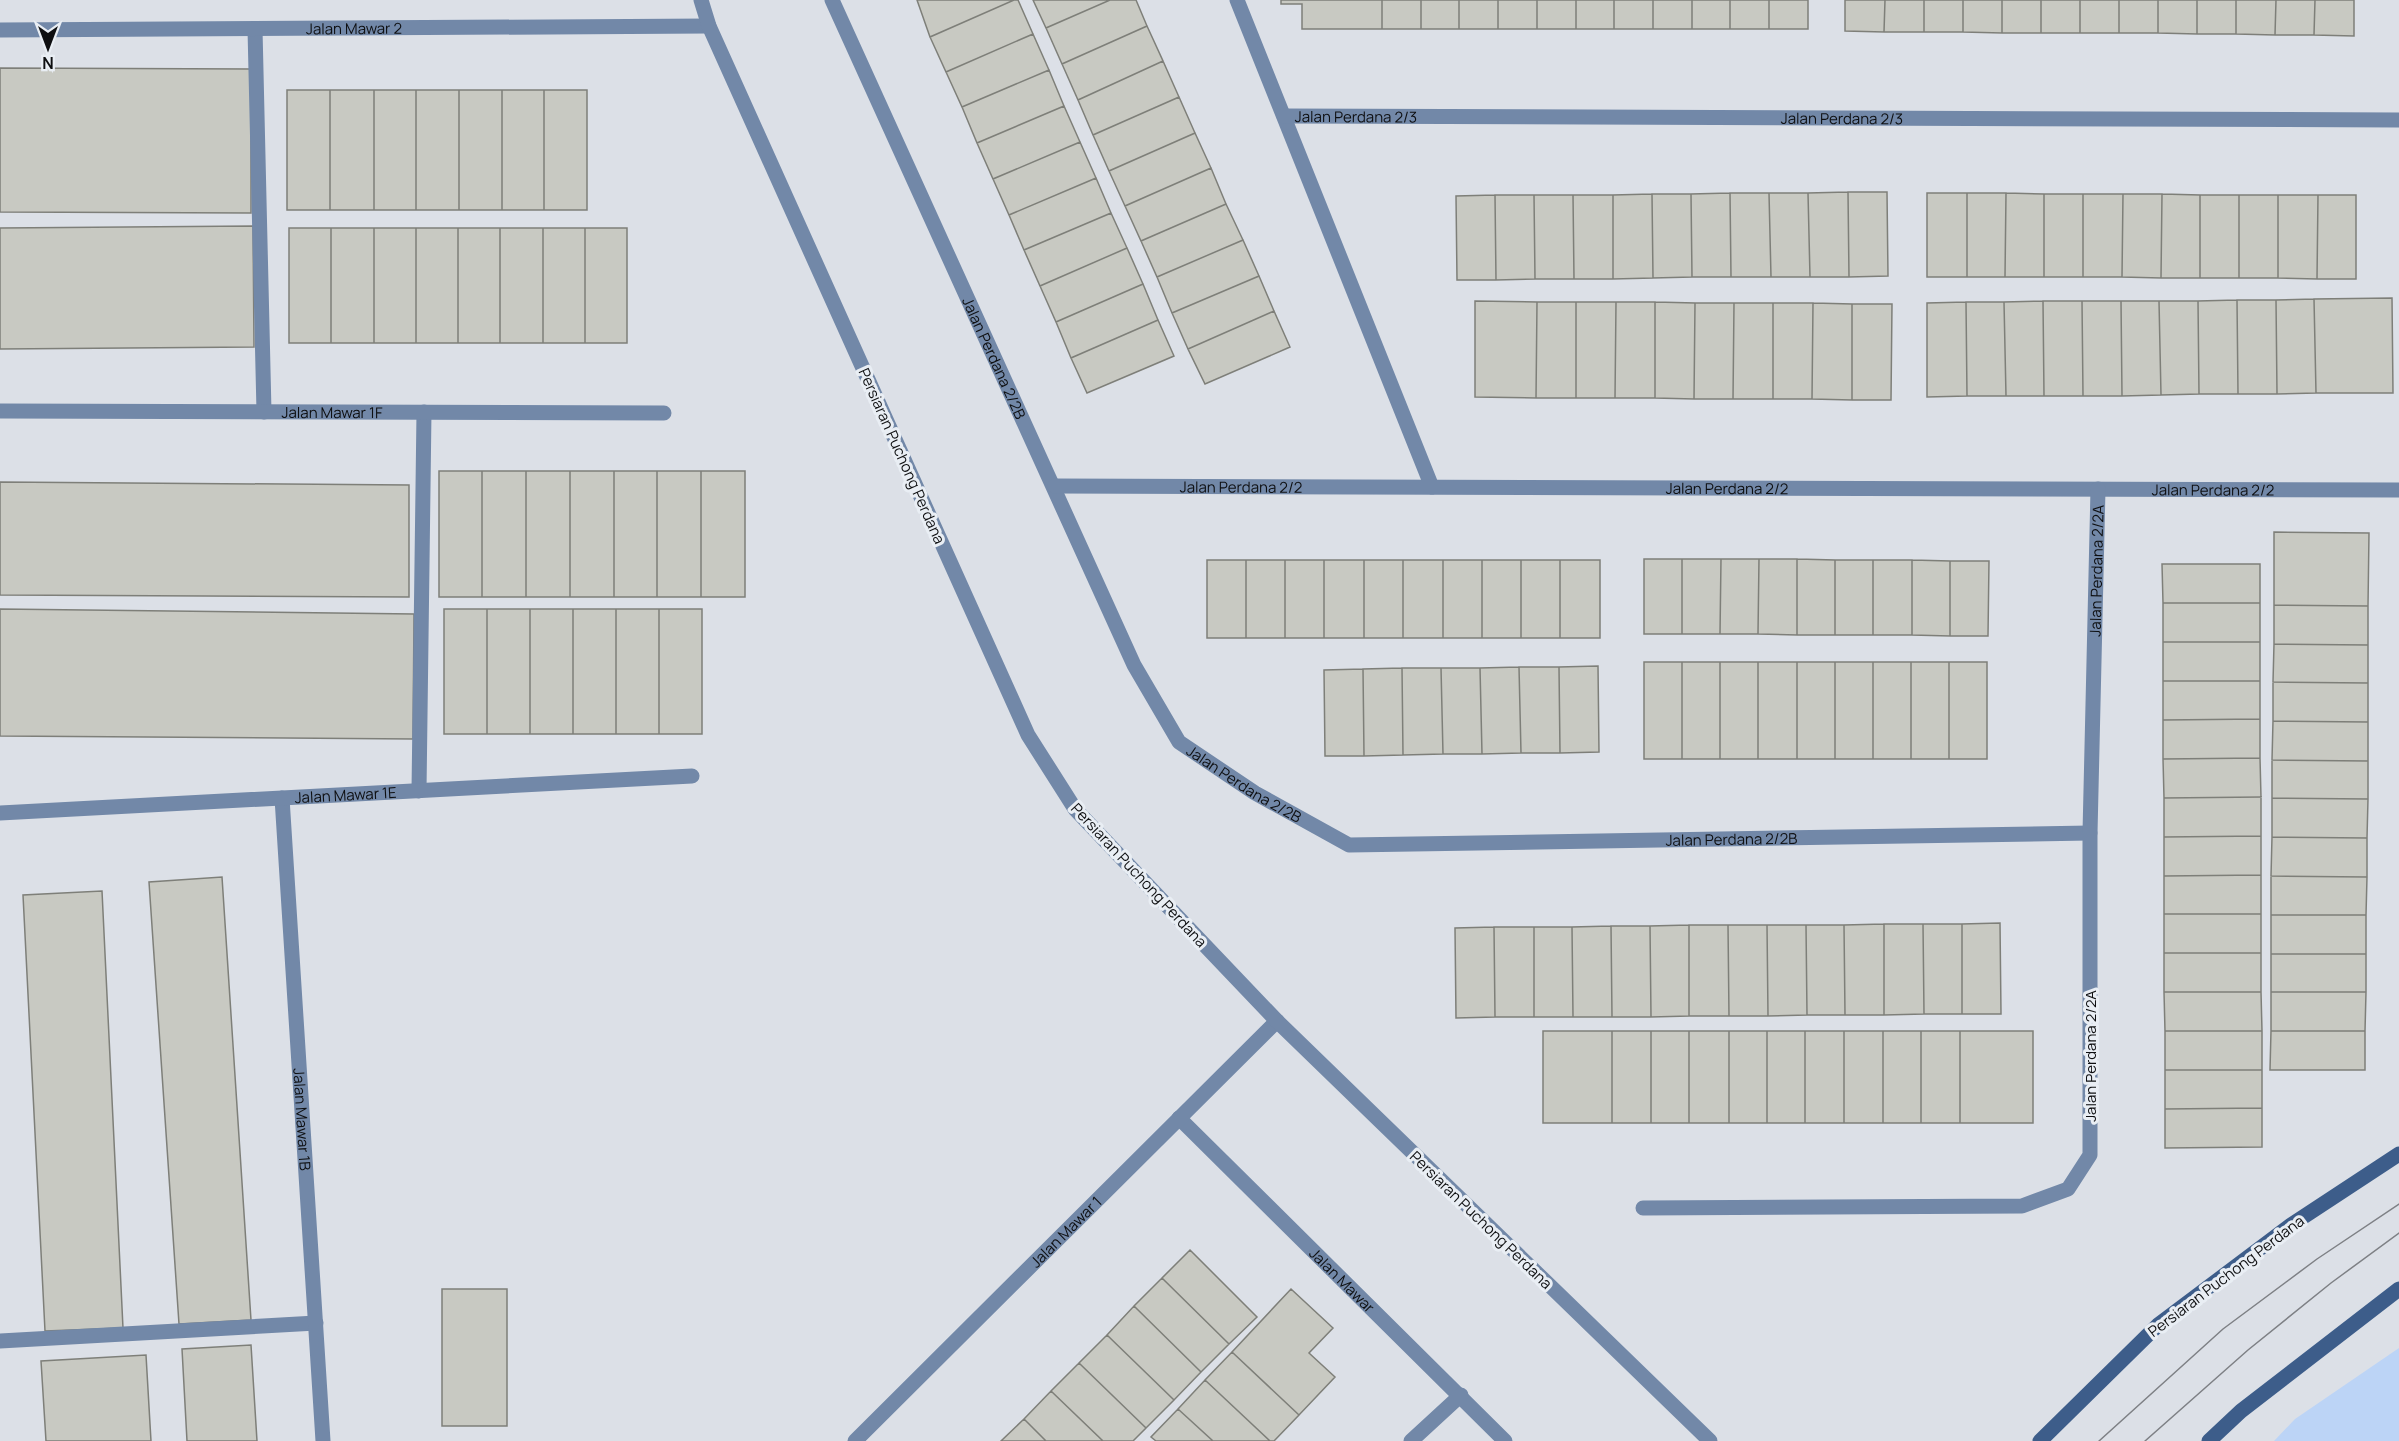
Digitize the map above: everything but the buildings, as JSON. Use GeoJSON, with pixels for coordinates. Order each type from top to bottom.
{"type":"FeatureCollection","features":[{"type":"Feature","properties":{"kind":"main road","name":"Persiaran Puchong Perdana"},"geometry":{"type":"LineString","coordinates":[[2040,1441],[2158,1325],[2291,1225],[2399,1154]]}},
{"type":"Feature","properties":{"kind":"main road"},"geometry":{"type":"LineString","coordinates":[[2209,1441],[2241,1411],[2399,1289]]}},
{"type":"Feature","properties":{"kind":"street","name":"Persiaran Puchong Perdana"},"geometry":{"type":"LineString","coordinates":[[701,0],[709,26],[1028,735],[1074,809],[1277,1021],[1710,1441]]}},
{"type":"Feature","properties":{"kind":"street","name":"Jalan Perdana 2/2B"},"geometry":{"type":"LineString","coordinates":[[832,0],[1055,486],[1134,665],[1179,742],[1256,793],[1349,845],[2090,833]]}},
{"type":"Feature","properties":{"kind":"street"},"geometry":{"type":"LineString","coordinates":[[1237,0],[1432,487]]}},
{"type":"Feature","properties":{"kind":"street","name":"Jalan Mawar 2"},"geometry":{"type":"LineString","coordinates":[[0,30],[709,26]]}},
{"type":"Feature","properties":{"kind":"street"},"geometry":{"type":"LineString","coordinates":[[255,29],[264,412]]}},
{"type":"Feature","properties":{"kind":"street","name":"Jalan Perdana 2/3"},"geometry":{"type":"LineString","coordinates":[[1284,116],[2399,120]]}},
{"type":"Feature","properties":{"kind":"street","name":"Jalan Mawar 1F"},"geometry":{"type":"LineString","coordinates":[[0,411],[664,413]]}},
{"type":"Feature","properties":{"kind":"street"},"geometry":{"type":"LineString","coordinates":[[419,791],[424,412]]}},
{"type":"Feature","properties":{"kind":"street","name":"Jalan Perdana 2/2"},"geometry":{"type":"LineString","coordinates":[[1055,486],[2399,490]]}},
{"type":"Feature","properties":{"kind":"street","name":"Jalan Perdana 2/2A"},"geometry":{"type":"LineString","coordinates":[[1643,1208],[2022,1206],[2068,1189],[2090,1155],[2090,833],[2098,489]]}},
{"type":"Feature","properties":{"kind":"street","name":"Jalan Mawar 1E"},"geometry":{"type":"LineString","coordinates":[[0,813],[692,776]]}},
{"type":"Feature","properties":{"kind":"street","name":"Jalan Mawar 1B"},"geometry":{"type":"LineString","coordinates":[[282,798],[323,1441]]}},
{"type":"Feature","properties":{"kind":"street","name":"Jalan Mawar 1"},"geometry":{"type":"LineString","coordinates":[[855,1441],[1277,1021]]}},
{"type":"Feature","properties":{"kind":"street","name":"Jalan Mawar"},"geometry":{"type":"LineString","coordinates":[[1179,1118],[1505,1441]]}},
{"type":"Feature","properties":{"kind":"street"},"geometry":{"type":"LineString","coordinates":[[0,1341],[316,1323]]}},
{"type":"Feature","properties":{"kind":"street"},"geometry":{"type":"LineString","coordinates":[[1411,1441],[1461,1395]]}},
{"type":"Feature","properties":{"kind":"shaded area"},"geometry":{"type":"Polygon","coordinates":[[[2399,1348],[2399,1441],[2274,1441],[2295,1419],[2399,1348]]]}},
{"type":"Feature","properties":{"kind":"tram line"},"geometry":{"type":"LineString","coordinates":[[2099,1441],[2223,1329],[2317,1259],[2399,1204]]}},
{"type":"Feature","properties":{"kind":"tram line"},"geometry":{"type":"LineString","coordinates":[[2145,1441],[2248,1350],[2331,1283],[2399,1233]]}}]}
